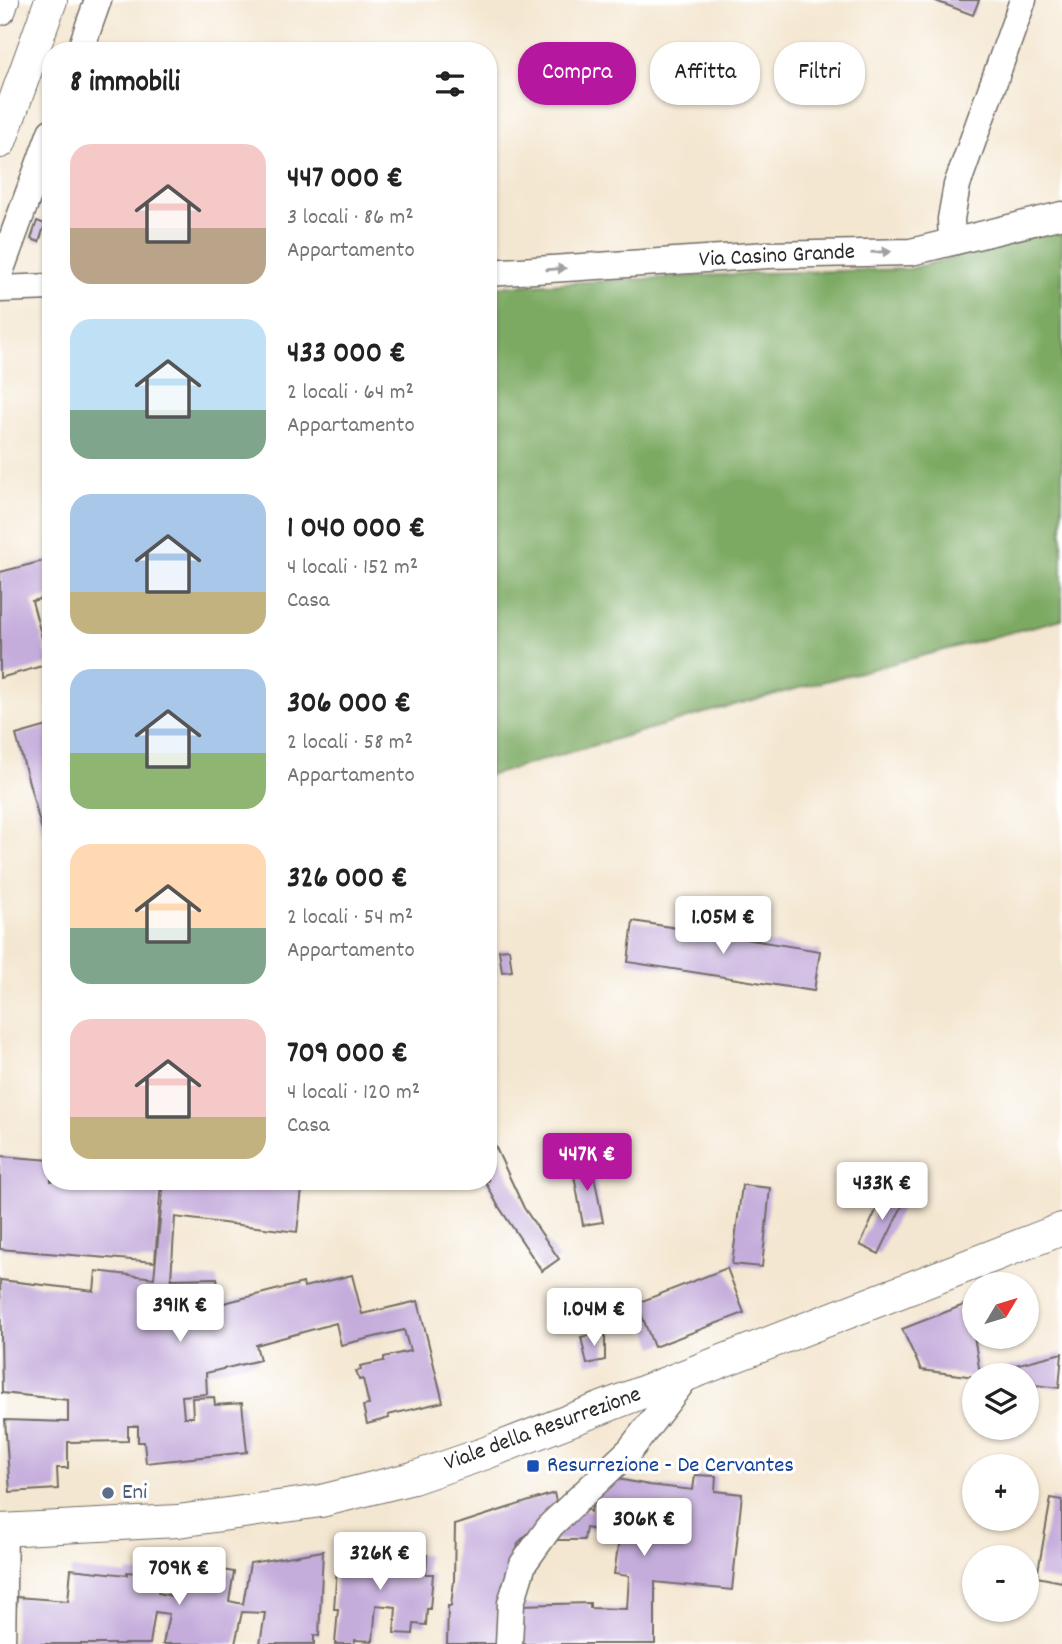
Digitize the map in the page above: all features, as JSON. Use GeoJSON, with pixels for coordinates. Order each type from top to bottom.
{"type":"FeatureCollection","features":[{"type":"Feature","properties":{"kind":"street"},"geometry":{"type":"LineString","coordinates":[[0,9],[3,0]]}},
{"type":"Feature","properties":{"kind":"street"},"geometry":{"type":"LineString","coordinates":[[0,142],[51,0]]}},
{"type":"Feature","properties":{"kind":"street"},"geometry":{"type":"LineString","coordinates":[[83,42],[98,0]]}},
{"type":"Feature","properties":{"kind":"street"},"geometry":{"type":"LineString","coordinates":[[952,242],[951,219],[957,185],[1023,0]]}},
{"type":"Feature","properties":{"kind":"street"},"geometry":{"type":"LineString","coordinates":[[0,272],[42,157]]}},
{"type":"Feature","properties":{"kind":"street","name":"Via Casino Grande"},"geometry":{"type":"LineString","coordinates":[[497,272],[768,256],[911,251],[1062,215]]}},
{"type":"Feature","properties":{"kind":"street"},"geometry":{"type":"LineString","coordinates":[[0,289],[42,288]]}},
{"type":"Feature","properties":{"kind":"street","name":"Viale della Resurrezione"},"geometry":{"type":"LineString","coordinates":[[2,1530],[178,1521],[321,1501],[413,1478],[687,1376],[1062,1229]]}},
{"type":"Feature","properties":{"kind":"street"},"geometry":{"type":"LineString","coordinates":[[509,1644],[511,1604],[523,1564],[551,1525],[629,1450],[687,1376]]}},
{"type":"Feature","properties":{"kind":"street"},"geometry":{"type":"LineString","coordinates":[[2,1530],[2,1644]]}},
{"type":"Feature","properties":{"kind":"green space"},"geometry":{"type":"Polygon","coordinates":[[[1062,229],[1062,619],[708,712],[497,773],[497,287],[760,273],[910,269],[1062,229]]]}},
{"type":"Feature","properties":{"kind":"building"},"geometry":{"type":"Polygon","coordinates":[[[933,0],[979,0],[973,15],[933,0]]]}},
{"type":"Feature","properties":{"kind":"building"},"geometry":{"type":"Polygon","coordinates":[[[37,221],[42,223],[39,242],[31,239],[37,221]]]}},
{"type":"Feature","properties":{"kind":"building"},"geometry":{"type":"Polygon","coordinates":[[[42,561],[42,598],[32,601],[42,638],[42,666],[0,678],[0,572],[42,561]]]}},
{"type":"Feature","properties":{"kind":"building"},"geometry":{"type":"Polygon","coordinates":[[[42,728],[42,830],[16,735],[42,728]]]}},
{"type":"Feature","properties":{"kind":"building"},"geometry":{"type":"Polygon","coordinates":[[[633,921],[820,951],[814,991],[628,962],[633,921]]]}},
{"type":"Feature","properties":{"kind":"building"},"geometry":{"type":"Polygon","coordinates":[[[509,949],[512,971],[502,972],[499,950],[509,949]]]}},
{"type":"Feature","properties":{"kind":"building"},"geometry":{"type":"Polygon","coordinates":[[[497,1150],[524,1208],[559,1259],[542,1271],[490,1190],[497,1190],[497,1150]]]}},
{"type":"Feature","properties":{"kind":"building"},"geometry":{"type":"Polygon","coordinates":[[[0,1156],[42,1159],[42,1190],[160,1190],[155,1262],[0,1249],[0,1156]]]}},
{"type":"Feature","properties":{"kind":"building"},"geometry":{"type":"Polygon","coordinates":[[[591,1160],[603,1222],[583,1225],[572,1164],[591,1160]]]}},
{"type":"Feature","properties":{"kind":"building"},"geometry":{"type":"Polygon","coordinates":[[[742,1185],[770,1188],[762,1267],[732,1264],[742,1185]]]}},
{"type":"Feature","properties":{"kind":"building"},"geometry":{"type":"Polygon","coordinates":[[[163,1190],[302,1190],[297,1232],[175,1217],[171,1279],[217,1278],[220,1304],[303,1283],[304,1287],[352,1275],[362,1314],[418,1301],[443,1402],[388,1415],[389,1418],[367,1424],[363,1406],[369,1405],[363,1379],[359,1380],[356,1371],[361,1370],[360,1366],[384,1361],[384,1357],[410,1351],[404,1330],[341,1345],[336,1323],[256,1345],[260,1360],[206,1373],[207,1394],[182,1396],[184,1417],[193,1417],[192,1398],[214,1397],[215,1405],[242,1403],[247,1452],[146,1463],[144,1442],[138,1442],[138,1426],[128,1426],[128,1441],[68,1442],[68,1468],[57,1468],[58,1489],[10,1492],[5,1420],[68,1422],[68,1400],[2,1393],[0,1280],[94,1291],[96,1271],[154,1278],[163,1190]]]}},
{"type":"Feature","properties":{"kind":"building"},"geometry":{"type":"Polygon","coordinates":[[[885,1191],[905,1200],[879,1254],[860,1245],[885,1191]]]}},
{"type":"Feature","properties":{"kind":"building"},"geometry":{"type":"Polygon","coordinates":[[[727,1268],[744,1313],[654,1347],[637,1303],[727,1268]]]}},
{"type":"Feature","properties":{"kind":"building"},"geometry":{"type":"Polygon","coordinates":[[[962,1306],[962,1349],[976,1349],[978,1363],[962,1363],[962,1375],[921,1370],[902,1329],[962,1306]]]}},
{"type":"Feature","properties":{"kind":"building"},"geometry":{"type":"Polygon","coordinates":[[[605,1332],[605,1360],[587,1364],[581,1337],[605,1332]]]}},
{"type":"Feature","properties":{"kind":"building"},"geometry":{"type":"Polygon","coordinates":[[[1062,1353],[1059,1388],[1039,1386],[1039,1363],[1023,1363],[1062,1353]]]}},
{"type":"Feature","properties":{"kind":"building"},"geometry":{"type":"Polygon","coordinates":[[[695,1475],[716,1476],[715,1491],[742,1494],[732,1590],[655,1582],[655,1644],[520,1644],[520,1605],[590,1603],[590,1608],[627,1609],[629,1576],[614,1574],[619,1540],[605,1532],[586,1528],[584,1540],[552,1540],[581,1504],[590,1512],[607,1477],[693,1490],[695,1475]]]}},
{"type":"Feature","properties":{"kind":"building"},"geometry":{"type":"Polygon","coordinates":[[[554,1493],[557,1506],[518,1543],[504,1644],[447,1644],[448,1606],[451,1606],[454,1580],[455,1525],[554,1493]]]}},
{"type":"Feature","properties":{"kind":"building"},"geometry":{"type":"Polygon","coordinates":[[[1051,1498],[1062,1500],[1062,1582],[1039,1577],[1051,1498]]]}},
{"type":"Feature","properties":{"kind":"building"},"geometry":{"type":"Polygon","coordinates":[[[375,1548],[395,1549],[394,1553],[427,1555],[426,1574],[433,1574],[426,1625],[414,1624],[413,1634],[394,1633],[396,1607],[376,1605],[373,1641],[355,1640],[354,1644],[335,1644],[338,1609],[334,1609],[338,1552],[374,1555],[375,1548]]]}},
{"type":"Feature","properties":{"kind":"building"},"geometry":{"type":"Polygon","coordinates":[[[323,1551],[319,1636],[314,1635],[314,1644],[260,1644],[265,1613],[242,1612],[235,1644],[163,1644],[169,1614],[155,1612],[150,1644],[13,1644],[17,1597],[68,1601],[71,1569],[127,1575],[127,1572],[161,1575],[158,1593],[172,1596],[177,1572],[197,1575],[198,1568],[234,1572],[229,1601],[243,1604],[250,1563],[323,1551]]]}},
{"type":"Feature","properties":{"kind":"place","name":"Resurrezione - De Cervantes"},"geometry":{"type":"Point","coordinates":[533,1466]}},
{"type":"Feature","properties":{"kind":"place","name":"Eni"},"geometry":{"type":"Point","coordinates":[108,1493]}}]}
